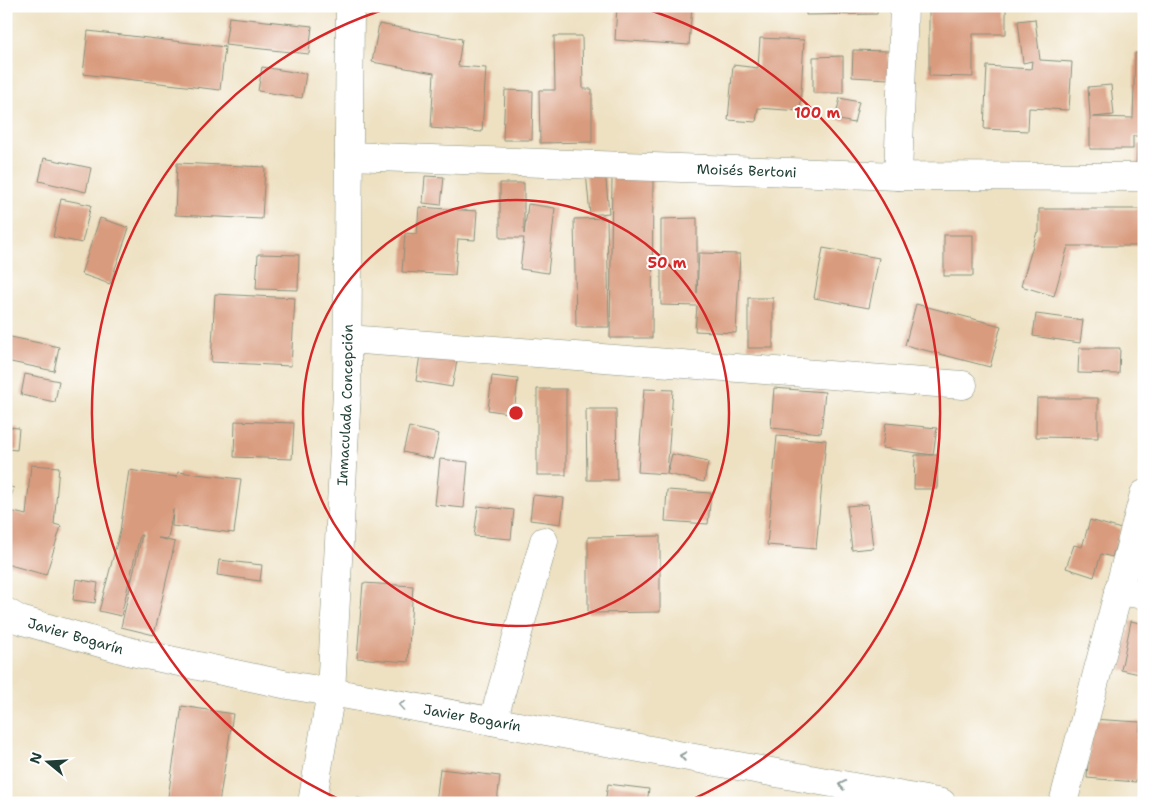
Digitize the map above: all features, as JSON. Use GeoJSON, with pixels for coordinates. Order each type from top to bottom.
{"type":"FeatureCollection","features":[{"type":"Feature","properties":{"kind":"street","name":"Inmaculada Concepción"},"geometry":{"type":"LineString","coordinates":[[312,803],[331,692],[347,392],[350,6]]}},
{"type":"Feature","properties":{"kind":"street"},"geometry":{"type":"LineString","coordinates":[[898,176],[904,6]]}},
{"type":"Feature","properties":{"kind":"street","name":"Moisés Bertoni"},"geometry":{"type":"LineString","coordinates":[[349,156],[898,176],[1144,177]]}},
{"type":"Feature","properties":{"kind":"street"},"geometry":{"type":"LineString","coordinates":[[348,339],[963,385]]}},
{"type":"Feature","properties":{"kind":"street"},"geometry":{"type":"LineString","coordinates":[[1063,803],[1131,593],[1144,494]]}},
{"type":"Feature","properties":{"kind":"street"},"geometry":{"type":"LineString","coordinates":[[493,721],[544,541]]}},
{"type":"Feature","properties":{"kind":"street","name":"Javier Bogarín"},"geometry":{"type":"LineString","coordinates":[[6,612],[20,620],[132,652],[288,685],[942,803]]}},
{"type":"Feature","properties":{"kind":"building"},"geometry":{"type":"Polygon","coordinates":[[[302,6],[315,6],[315,10],[302,10],[302,6]]]}},
{"type":"Feature","properties":{"kind":"building"},"geometry":{"type":"Polygon","coordinates":[[[617,6],[692,6],[689,45],[615,40],[617,6]]]}},
{"type":"Feature","properties":{"kind":"building"},"geometry":{"type":"Polygon","coordinates":[[[806,6],[877,6],[877,14],[806,15],[806,6]]]}},
{"type":"Feature","properties":{"kind":"building"},"geometry":{"type":"Polygon","coordinates":[[[929,6],[1006,8],[1006,34],[973,34],[973,77],[929,76],[929,6]]]}},
{"type":"Feature","properties":{"kind":"building"},"geometry":{"type":"Polygon","coordinates":[[[229,17],[312,26],[309,54],[225,45],[229,17]]]}},
{"type":"Feature","properties":{"kind":"building"},"geometry":{"type":"Polygon","coordinates":[[[1035,19],[1040,60],[1072,62],[1069,110],[1029,108],[1028,131],[984,129],[987,66],[1031,69],[1032,61],[1023,63],[1018,21],[1035,19]]]}},
{"type":"Feature","properties":{"kind":"building"},"geometry":{"type":"Polygon","coordinates":[[[379,24],[462,39],[458,66],[486,68],[482,132],[431,128],[434,73],[372,62],[379,24]]]}},
{"type":"Feature","properties":{"kind":"building"},"geometry":{"type":"Polygon","coordinates":[[[88,31],[225,47],[220,90],[83,74],[88,31]]]}},
{"type":"Feature","properties":{"kind":"building"},"geometry":{"type":"Polygon","coordinates":[[[554,36],[582,36],[583,89],[592,89],[592,142],[540,143],[539,90],[555,90],[554,36]]]}},
{"type":"Feature","properties":{"kind":"building"},"geometry":{"type":"Polygon","coordinates":[[[760,38],[804,40],[800,111],[758,108],[756,122],[728,120],[733,65],[758,68],[760,38]]]}},
{"type":"Feature","properties":{"kind":"building"},"geometry":{"type":"Polygon","coordinates":[[[853,50],[889,51],[888,79],[852,77],[853,50]]]}},
{"type":"Feature","properties":{"kind":"building"},"geometry":{"type":"Polygon","coordinates":[[[1135,53],[1144,54],[1144,136],[1133,136],[1133,149],[1090,149],[1088,87],[1111,85],[1114,115],[1093,117],[1133,118],[1135,53]]]}},
{"type":"Feature","properties":{"kind":"building"},"geometry":{"type":"Polygon","coordinates":[[[843,56],[843,93],[813,93],[813,57],[843,56]]]}},
{"type":"Feature","properties":{"kind":"building"},"geometry":{"type":"Polygon","coordinates":[[[262,67],[306,74],[302,98],[258,91],[262,67]]]}},
{"type":"Feature","properties":{"kind":"building"},"geometry":{"type":"Polygon","coordinates":[[[505,90],[533,91],[532,140],[503,140],[505,90]]]}},
{"type":"Feature","properties":{"kind":"building"},"geometry":{"type":"Polygon","coordinates":[[[840,98],[859,102],[854,123],[835,119],[840,98]]]}},
{"type":"Feature","properties":{"kind":"building"},"geometry":{"type":"Polygon","coordinates":[[[1137,144],[1144,145],[1144,171],[1136,171],[1137,144]]]}},
{"type":"Feature","properties":{"kind":"building"},"geometry":{"type":"Polygon","coordinates":[[[44,158],[91,168],[86,192],[39,181],[44,158]]]}},
{"type":"Feature","properties":{"kind":"building"},"geometry":{"type":"Polygon","coordinates":[[[177,163],[265,167],[262,219],[175,215],[177,163]]]}},
{"type":"Feature","properties":{"kind":"building"},"geometry":{"type":"Polygon","coordinates":[[[605,170],[609,213],[590,215],[586,172],[605,170]]]}},
{"type":"Feature","properties":{"kind":"building"},"geometry":{"type":"Polygon","coordinates":[[[425,176],[444,177],[441,205],[423,203],[425,176]]]}},
{"type":"Feature","properties":{"kind":"building"},"geometry":{"type":"Polygon","coordinates":[[[612,177],[653,177],[652,338],[610,338],[612,177]]]}},
{"type":"Feature","properties":{"kind":"building"},"geometry":{"type":"Polygon","coordinates":[[[500,183],[524,183],[524,234],[528,204],[555,208],[548,273],[520,269],[524,238],[500,238],[500,183]]]}},
{"type":"Feature","properties":{"kind":"building"},"geometry":{"type":"Polygon","coordinates":[[[61,199],[91,205],[82,243],[53,237],[61,199]]]}},
{"type":"Feature","properties":{"kind":"building"},"geometry":{"type":"Polygon","coordinates":[[[419,207],[477,211],[475,240],[458,239],[455,275],[402,272],[405,233],[417,234],[419,207]]]}},
{"type":"Feature","properties":{"kind":"building"},"geometry":{"type":"Polygon","coordinates":[[[1039,209],[1144,209],[1144,246],[1068,246],[1054,296],[1021,286],[1037,232],[1039,233],[1039,209]]]}},
{"type":"Feature","properties":{"kind":"building"},"geometry":{"type":"Polygon","coordinates":[[[100,218],[129,228],[110,284],[81,274],[100,218]]]}},
{"type":"Feature","properties":{"kind":"building"},"geometry":{"type":"Polygon","coordinates":[[[607,218],[609,327],[576,327],[574,219],[607,218]]]}},
{"type":"Feature","properties":{"kind":"building"},"geometry":{"type":"Polygon","coordinates":[[[697,218],[697,293],[699,253],[740,254],[736,333],[695,331],[697,306],[661,305],[661,219],[697,218]]]}},
{"type":"Feature","properties":{"kind":"building"},"geometry":{"type":"Polygon","coordinates":[[[944,235],[973,235],[973,276],[944,276],[944,235]]]}},
{"type":"Feature","properties":{"kind":"building"},"geometry":{"type":"Polygon","coordinates":[[[823,248],[879,258],[869,308],[814,298],[823,248]]]}},
{"type":"Feature","properties":{"kind":"building"},"geometry":{"type":"Polygon","coordinates":[[[258,254],[299,255],[298,290],[256,289],[258,254]]]}},
{"type":"Feature","properties":{"kind":"building"},"geometry":{"type":"Polygon","coordinates":[[[215,294],[295,298],[291,366],[211,362],[215,294]]]}},
{"type":"Feature","properties":{"kind":"building"},"geometry":{"type":"Polygon","coordinates":[[[748,298],[773,298],[773,348],[748,348],[748,298]]]}},
{"type":"Feature","properties":{"kind":"building"},"geometry":{"type":"Polygon","coordinates":[[[916,304],[1001,326],[990,367],[905,345],[916,304]]]}},
{"type":"Feature","properties":{"kind":"building"},"geometry":{"type":"Polygon","coordinates":[[[1036,314],[1083,320],[1080,343],[1033,336],[1036,314]]]}},
{"type":"Feature","properties":{"kind":"building"},"geometry":{"type":"Polygon","coordinates":[[[6,336],[59,347],[54,371],[6,361],[6,336]]]}},
{"type":"Feature","properties":{"kind":"building"},"geometry":{"type":"Polygon","coordinates":[[[1079,348],[1120,348],[1119,374],[1078,373],[1079,348]]]}},
{"type":"Feature","properties":{"kind":"building"},"geometry":{"type":"Polygon","coordinates":[[[420,355],[457,361],[452,387],[416,381],[420,355]]]}},
{"type":"Feature","properties":{"kind":"building"},"geometry":{"type":"Polygon","coordinates":[[[25,374],[59,381],[55,402],[21,395],[25,374]]]}},
{"type":"Feature","properties":{"kind":"building"},"geometry":{"type":"Polygon","coordinates":[[[492,376],[518,379],[514,414],[488,410],[492,376]]]}},
{"type":"Feature","properties":{"kind":"building"},"geometry":{"type":"Polygon","coordinates":[[[774,388],[825,392],[821,433],[771,428],[774,388]]]}},
{"type":"Feature","properties":{"kind":"building"},"geometry":{"type":"Polygon","coordinates":[[[537,389],[566,389],[566,475],[537,475],[537,389]]]}},
{"type":"Feature","properties":{"kind":"building"},"geometry":{"type":"Polygon","coordinates":[[[644,389],[673,390],[667,474],[638,472],[644,389]]]}},
{"type":"Feature","properties":{"kind":"building"},"geometry":{"type":"Polygon","coordinates":[[[1037,398],[1098,398],[1098,438],[1036,437],[1037,398]]]}},
{"type":"Feature","properties":{"kind":"building"},"geometry":{"type":"Polygon","coordinates":[[[586,409],[616,409],[617,480],[587,480],[586,409]]]}},
{"type":"Feature","properties":{"kind":"building"},"geometry":{"type":"Polygon","coordinates":[[[235,421],[294,423],[292,459],[234,457],[235,421]]]}},
{"type":"Feature","properties":{"kind":"building"},"geometry":{"type":"Polygon","coordinates":[[[886,423],[937,428],[933,455],[882,448],[886,423]]]}},
{"type":"Feature","properties":{"kind":"building"},"geometry":{"type":"Polygon","coordinates":[[[6,427],[19,428],[17,450],[6,449],[6,427]]]}},
{"type":"Feature","properties":{"kind":"building"},"geometry":{"type":"Polygon","coordinates":[[[409,427],[439,434],[433,459],[403,452],[409,427]]]}},
{"type":"Feature","properties":{"kind":"building"},"geometry":{"type":"Polygon","coordinates":[[[777,436],[826,440],[816,549],[767,545],[777,436]]]}},
{"type":"Feature","properties":{"kind":"building"},"geometry":{"type":"Polygon","coordinates":[[[672,454],[708,462],[704,482],[667,474],[672,454]]]}},
{"type":"Feature","properties":{"kind":"building"},"geometry":{"type":"Polygon","coordinates":[[[915,455],[938,455],[937,489],[914,489],[915,455]]]}},
{"type":"Feature","properties":{"kind":"building"},"geometry":{"type":"Polygon","coordinates":[[[440,459],[468,462],[464,508],[435,505],[440,459]]]}},
{"type":"Feature","properties":{"kind":"building"},"geometry":{"type":"Polygon","coordinates":[[[31,465],[59,467],[54,524],[61,526],[46,575],[6,564],[6,510],[26,515],[31,465]]]}},
{"type":"Feature","properties":{"kind":"building"},"geometry":{"type":"Polygon","coordinates":[[[129,470],[177,477],[178,472],[241,479],[234,533],[172,526],[173,509],[168,539],[158,538],[175,542],[154,635],[121,627],[142,535],[140,535],[121,616],[99,611],[120,531],[129,470]]]}},
{"type":"Feature","properties":{"kind":"building"},"geometry":{"type":"Polygon","coordinates":[[[6,486],[14,488],[6,510],[6,486]]]}},
{"type":"Feature","properties":{"kind":"building"},"geometry":{"type":"Polygon","coordinates":[[[667,490],[711,493],[708,524],[665,521],[667,490]]]}},
{"type":"Feature","properties":{"kind":"building"},"geometry":{"type":"Polygon","coordinates":[[[533,495],[564,498],[561,524],[530,520],[533,495]]]}},
{"type":"Feature","properties":{"kind":"building"},"geometry":{"type":"Polygon","coordinates":[[[868,504],[873,548],[852,550],[847,506],[868,504]]]}},
{"type":"Feature","properties":{"kind":"building"},"geometry":{"type":"Polygon","coordinates":[[[478,506],[514,510],[511,539],[474,536],[478,506]]]}},
{"type":"Feature","properties":{"kind":"building"},"geometry":{"type":"Polygon","coordinates":[[[1090,520],[1121,529],[1112,557],[1101,554],[1094,577],[1066,568],[1074,545],[1082,547],[1090,520]]]}},
{"type":"Feature","properties":{"kind":"building"},"geometry":{"type":"Polygon","coordinates":[[[660,536],[660,612],[588,613],[588,537],[660,536]]]}},
{"type":"Feature","properties":{"kind":"building"},"geometry":{"type":"Polygon","coordinates":[[[219,560],[262,565],[260,581],[217,575],[219,560]]]}},
{"type":"Feature","properties":{"kind":"building"},"geometry":{"type":"Polygon","coordinates":[[[76,579],[98,583],[95,603],[73,600],[76,579]]]}},
{"type":"Feature","properties":{"kind":"building"},"geometry":{"type":"Polygon","coordinates":[[[363,583],[413,586],[408,662],[357,658],[363,583]]]}},
{"type":"Feature","properties":{"kind":"building"},"geometry":{"type":"Polygon","coordinates":[[[1131,621],[1144,624],[1144,675],[1121,670],[1131,621]]]}},
{"type":"Feature","properties":{"kind":"building"},"geometry":{"type":"Polygon","coordinates":[[[182,706],[233,714],[219,803],[167,803],[182,706]]]}},
{"type":"Feature","properties":{"kind":"building"},"geometry":{"type":"Polygon","coordinates":[[[1091,719],[1140,722],[1136,782],[1087,778],[1091,719]]]}},
{"type":"Feature","properties":{"kind":"building"},"geometry":{"type":"Polygon","coordinates":[[[440,769],[500,776],[497,803],[436,803],[440,769]]]}},
{"type":"Feature","properties":{"kind":"building"},"geometry":{"type":"Polygon","coordinates":[[[608,784],[649,789],[647,803],[605,803],[608,784]]]}},
{"type":"Feature","properties":{"kind":"building"},"geometry":{"type":"Polygon","coordinates":[[[357,798],[382,802],[356,803],[357,798]]]}}]}
